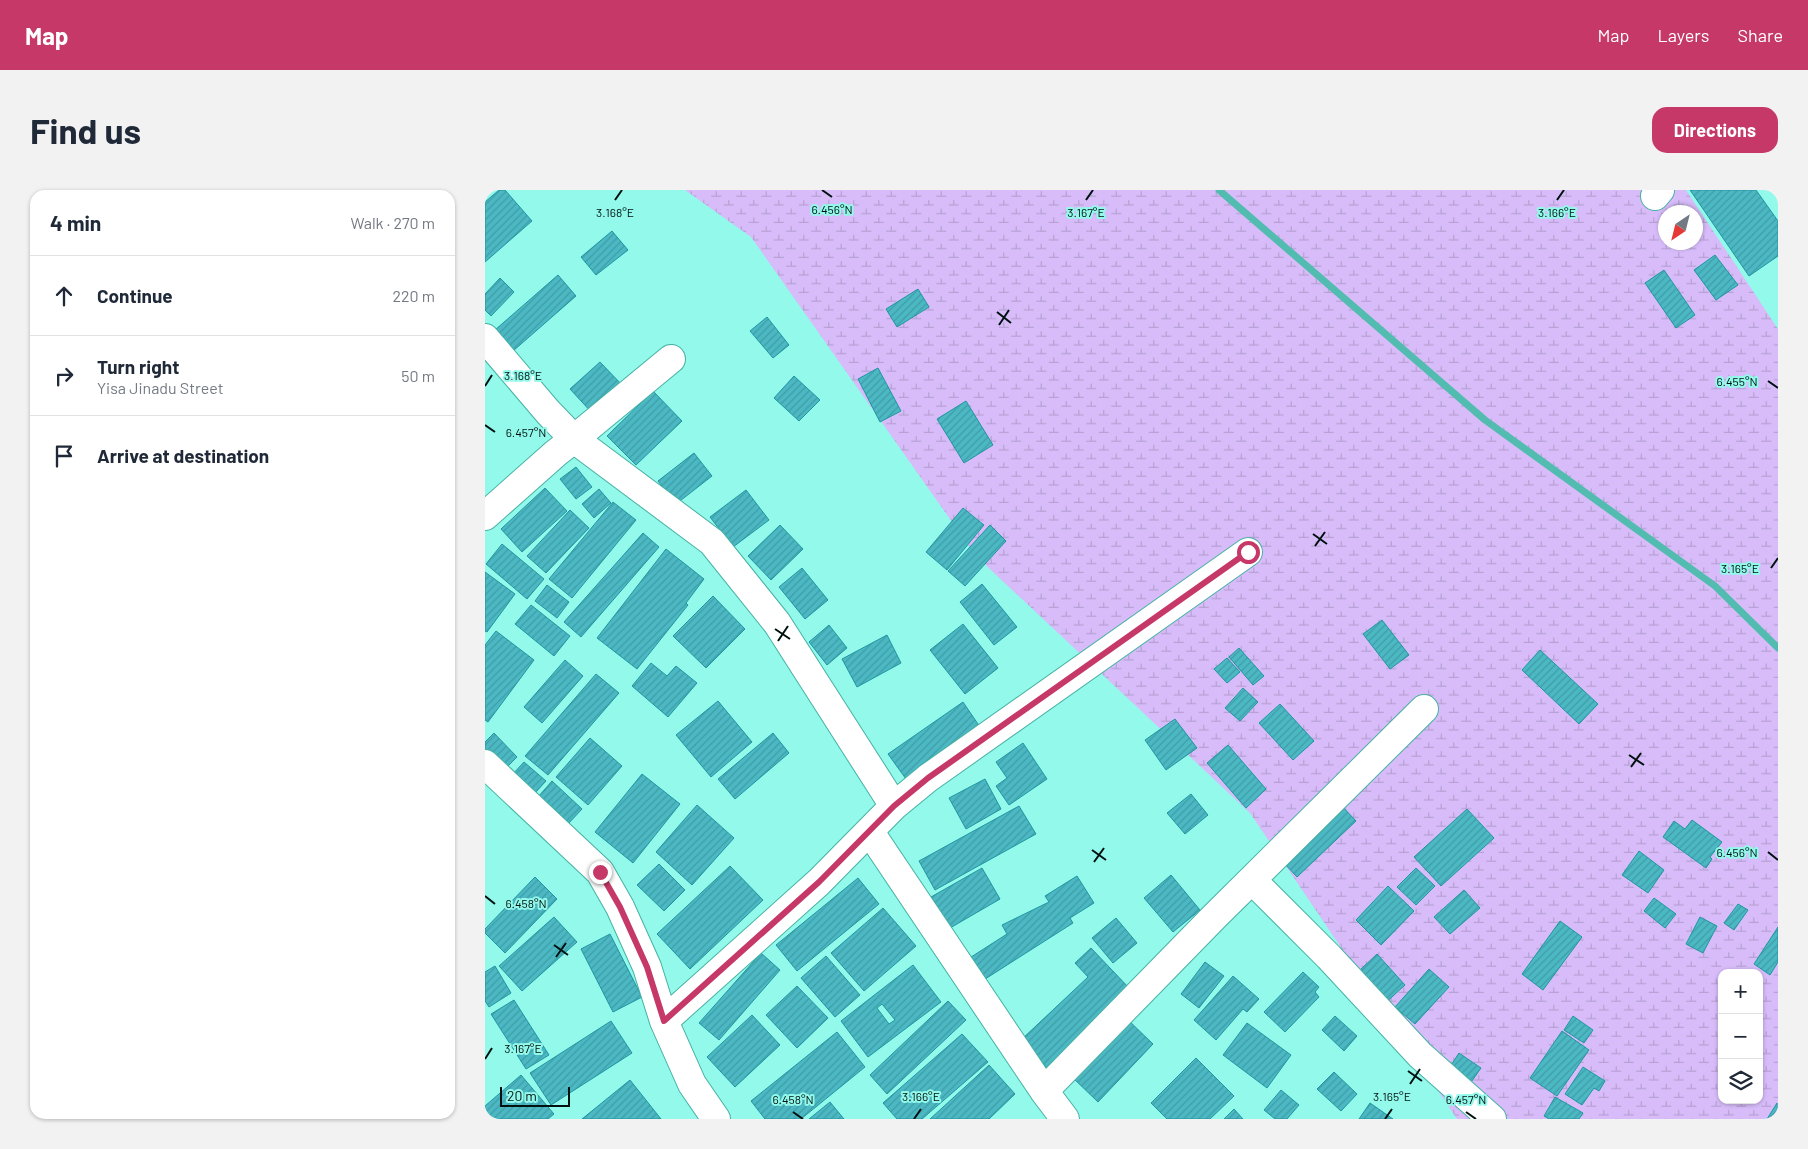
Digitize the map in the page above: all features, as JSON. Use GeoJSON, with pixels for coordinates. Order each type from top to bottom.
{"type":"FeatureCollection","features":[{"type":"Feature","properties":{"kind":"street"},"geometry":{"type":"LineString","coordinates":[[485,338],[548,412],[574,439],[712,542],[777,623],[894,806]]}},
{"type":"Feature","properties":{"kind":"street"},"geometry":{"type":"LineString","coordinates":[[485,516],[556,453],[671,359]]}},
{"type":"Feature","properties":{"kind":"street"},"geometry":{"type":"LineString","coordinates":[[664,1021],[819,882],[894,806],[928,778],[1248,552]]}},
{"type":"Feature","properties":{"kind":"street"},"geometry":{"type":"LineString","coordinates":[[1044,1091],[1424,709]]}},
{"type":"Feature","properties":{"kind":"street"},"geometry":{"type":"LineString","coordinates":[[485,764],[600,872],[620,907],[647,967],[664,1021],[692,1084],[716,1119]]}},
{"type":"Feature","properties":{"kind":"street"},"geometry":{"type":"LineString","coordinates":[[870,832],[1044,1091],[1065,1119]]}},
{"type":"Feature","properties":{"kind":"street"},"geometry":{"type":"LineString","coordinates":[[1252,880],[1329,957],[1420,1055],[1492,1119]]}},
{"type":"Feature","properties":{"kind":"green space"},"geometry":{"type":"Polygon","coordinates":[[[685,190],[1686,190],[1696,205],[1658,205],[1658,250],[1703,250],[1703,216],[1778,329],[1778,1119],[1457,1119],[1250,813],[976,556],[751,237],[685,190]]]}},
{"type":"Feature","properties":{"kind":"building"},"geometry":{"type":"Polygon","coordinates":[[[499,190],[505,190],[532,221],[485,262],[485,202],[499,190]]]}},
{"type":"Feature","properties":{"kind":"building"},"geometry":{"type":"Polygon","coordinates":[[[1690,190],[1756,190],[1778,221],[1778,256],[1749,276],[1703,209],[1703,205],[1700,205],[1690,190]]]}},
{"type":"Feature","properties":{"kind":"building"},"geometry":{"type":"Polygon","coordinates":[[[612,231],[628,250],[596,275],[581,257],[612,231]]]}},
{"type":"Feature","properties":{"kind":"building"},"geometry":{"type":"Polygon","coordinates":[[[1715,255],[1738,285],[1716,300],[1694,270],[1715,255]]]}},
{"type":"Feature","properties":{"kind":"building"},"geometry":{"type":"Polygon","coordinates":[[[1664,270],[1695,315],[1676,328],[1645,283],[1664,270]]]}},
{"type":"Feature","properties":{"kind":"building"},"geometry":{"type":"Polygon","coordinates":[[[558,275],[576,296],[513,351],[495,330],[558,275]]]}},
{"type":"Feature","properties":{"kind":"building"},"geometry":{"type":"Polygon","coordinates":[[[500,278],[514,292],[491,316],[485,310],[485,294],[500,278]]]}},
{"type":"Feature","properties":{"kind":"building"},"geometry":{"type":"Polygon","coordinates":[[[918,289],[929,307],[897,327],[886,309],[918,289]]]}},
{"type":"Feature","properties":{"kind":"building"},"geometry":{"type":"Polygon","coordinates":[[[767,317],[789,345],[773,358],[750,331],[767,317]]]}},
{"type":"Feature","properties":{"kind":"building"},"geometry":{"type":"Polygon","coordinates":[[[600,362],[624,387],[594,415],[570,389],[600,362]]]}},
{"type":"Feature","properties":{"kind":"building"},"geometry":{"type":"Polygon","coordinates":[[[878,368],[901,411],[880,422],[858,379],[878,368]]]}},
{"type":"Feature","properties":{"kind":"building"},"geometry":{"type":"Polygon","coordinates":[[[794,376],[820,400],[799,421],[774,398],[794,376]]]}},
{"type":"Feature","properties":{"kind":"building"},"geometry":{"type":"Polygon","coordinates":[[[653,391],[682,421],[636,465],[607,436],[653,391]]]}},
{"type":"Feature","properties":{"kind":"building"},"geometry":{"type":"Polygon","coordinates":[[[966,401],[993,445],[964,463],[937,419],[966,401]]]}},
{"type":"Feature","properties":{"kind":"building"},"geometry":{"type":"Polygon","coordinates":[[[694,453],[712,476],[676,504],[658,481],[694,453]]]}},
{"type":"Feature","properties":{"kind":"building"},"geometry":{"type":"Polygon","coordinates":[[[576,467],[592,487],[576,499],[560,479],[576,467]]]}},
{"type":"Feature","properties":{"kind":"building"},"geometry":{"type":"Polygon","coordinates":[[[545,488],[567,511],[522,552],[501,529],[545,488]]]}},
{"type":"Feature","properties":{"kind":"building"},"geometry":{"type":"Polygon","coordinates":[[[599,489],[611,503],[594,518],[582,504],[599,489]]]}},
{"type":"Feature","properties":{"kind":"building"},"geometry":{"type":"Polygon","coordinates":[[[746,490],[769,520],[733,547],[710,517],[746,490]]]}},
{"type":"Feature","properties":{"kind":"building"},"geometry":{"type":"Polygon","coordinates":[[[613,502],[636,520],[572,598],[549,579],[613,502]]]}},
{"type":"Feature","properties":{"kind":"building"},"geometry":{"type":"Polygon","coordinates":[[[963,508],[984,525],[947,570],[926,552],[963,508]]]}},
{"type":"Feature","properties":{"kind":"building"},"geometry":{"type":"Polygon","coordinates":[[[570,510],[589,528],[546,573],[527,556],[570,510]]]}},
{"type":"Feature","properties":{"kind":"building"},"geometry":{"type":"Polygon","coordinates":[[[780,525],[803,549],[771,580],[748,556],[780,525]]]}},
{"type":"Feature","properties":{"kind":"building"},"geometry":{"type":"Polygon","coordinates":[[[990,525],[1006,541],[965,586],[948,571],[990,525]]]}},
{"type":"Feature","properties":{"kind":"building"},"geometry":{"type":"Polygon","coordinates":[[[643,533],[659,547],[581,637],[564,622],[643,533]]]}},
{"type":"Feature","properties":{"kind":"building"},"geometry":{"type":"Polygon","coordinates":[[[502,544],[544,579],[527,599],[486,564],[502,544]]]}},
{"type":"Feature","properties":{"kind":"building"},"geometry":{"type":"Polygon","coordinates":[[[666,549],[704,579],[686,603],[688,605],[637,669],[597,638],[666,549]]]}},
{"type":"Feature","properties":{"kind":"building"},"geometry":{"type":"Polygon","coordinates":[[[802,568],[828,600],[805,619],[779,587],[802,568]]]}},
{"type":"Feature","properties":{"kind":"building"},"geometry":{"type":"Polygon","coordinates":[[[485,572],[515,594],[487,632],[485,631],[485,572]]]}},
{"type":"Feature","properties":{"kind":"building"},"geometry":{"type":"Polygon","coordinates":[[[982,584],[1017,627],[994,645],[960,602],[982,584]]]}},
{"type":"Feature","properties":{"kind":"building"},"geometry":{"type":"Polygon","coordinates":[[[547,585],[569,602],[557,618],[535,601],[547,585]]]}},
{"type":"Feature","properties":{"kind":"building"},"geometry":{"type":"Polygon","coordinates":[[[713,596],[745,629],[706,668],[673,636],[713,596]]]}},
{"type":"Feature","properties":{"kind":"building"},"geometry":{"type":"Polygon","coordinates":[[[531,605],[570,636],[554,656],[515,624],[531,605]]]}},
{"type":"Feature","properties":{"kind":"building"},"geometry":{"type":"Polygon","coordinates":[[[1382,620],[1409,655],[1390,669],[1363,634],[1382,620]]]}},
{"type":"Feature","properties":{"kind":"building"},"geometry":{"type":"Polygon","coordinates":[[[963,624],[998,668],[965,694],[930,650],[963,624]]]}},
{"type":"Feature","properties":{"kind":"building"},"geometry":{"type":"Polygon","coordinates":[[[829,625],[847,648],[827,665],[809,642],[829,625]]]}},
{"type":"Feature","properties":{"kind":"building"},"geometry":{"type":"Polygon","coordinates":[[[496,631],[534,660],[488,722],[485,720],[485,645],[496,631]]]}},
{"type":"Feature","properties":{"kind":"building"},"geometry":{"type":"Polygon","coordinates":[[[887,635],[901,663],[857,687],[842,659],[887,635]]]}},
{"type":"Feature","properties":{"kind":"building"},"geometry":{"type":"Polygon","coordinates":[[[1239,648],[1264,676],[1253,685],[1229,657],[1239,648]]]}},
{"type":"Feature","properties":{"kind":"building"},"geometry":{"type":"Polygon","coordinates":[[[1540,650],[1598,704],[1579,724],[1522,670],[1540,650]]]}},
{"type":"Feature","properties":{"kind":"building"},"geometry":{"type":"Polygon","coordinates":[[[1227,658],[1240,672],[1227,683],[1214,669],[1227,658]]]}},
{"type":"Feature","properties":{"kind":"building"},"geometry":{"type":"Polygon","coordinates":[[[565,660],[583,676],[542,723],[524,707],[565,660]]]}},
{"type":"Feature","properties":{"kind":"building"},"geometry":{"type":"Polygon","coordinates":[[[651,663],[667,676],[676,666],[697,683],[668,717],[632,686],[651,663]]]}},
{"type":"Feature","properties":{"kind":"building"},"geometry":{"type":"Polygon","coordinates":[[[596,674],[619,693],[548,775],[525,756],[596,674]]]}},
{"type":"Feature","properties":{"kind":"building"},"geometry":{"type":"Polygon","coordinates":[[[1243,688],[1258,702],[1240,721],[1225,708],[1243,688]]]}},
{"type":"Feature","properties":{"kind":"building"},"geometry":{"type":"Polygon","coordinates":[[[718,701],[752,742],[711,777],[676,735],[718,701]]]}},
{"type":"Feature","properties":{"kind":"building"},"geometry":{"type":"Polygon","coordinates":[[[963,702],[980,727],[906,779],[888,754],[963,702]]]}},
{"type":"Feature","properties":{"kind":"building"},"geometry":{"type":"Polygon","coordinates":[[[1280,704],[1314,741],[1293,760],[1259,723],[1280,704]]]}},
{"type":"Feature","properties":{"kind":"building"},"geometry":{"type":"Polygon","coordinates":[[[1175,719],[1197,748],[1166,770],[1145,740],[1175,719]]]}},
{"type":"Feature","properties":{"kind":"building"},"geometry":{"type":"Polygon","coordinates":[[[494,733],[517,757],[504,770],[485,749],[485,742],[494,733]]]}},
{"type":"Feature","properties":{"kind":"building"},"geometry":{"type":"Polygon","coordinates":[[[773,733],[789,753],[735,799],[718,779],[773,733]]]}},
{"type":"Feature","properties":{"kind":"building"},"geometry":{"type":"Polygon","coordinates":[[[590,738],[622,766],[588,805],[556,777],[590,738]]]}},
{"type":"Feature","properties":{"kind":"building"},"geometry":{"type":"Polygon","coordinates":[[[1023,743],[1047,779],[1009,805],[996,786],[1007,778],[996,762],[1023,743]]]}},
{"type":"Feature","properties":{"kind":"building"},"geometry":{"type":"Polygon","coordinates":[[[1228,745],[1266,789],[1246,808],[1207,763],[1228,745]]]}},
{"type":"Feature","properties":{"kind":"building"},"geometry":{"type":"Polygon","coordinates":[[[524,762],[546,781],[534,794],[512,775],[524,762]]]}},
{"type":"Feature","properties":{"kind":"building"},"geometry":{"type":"Polygon","coordinates":[[[642,774],[680,804],[633,863],[595,832],[642,774]]]}},
{"type":"Feature","properties":{"kind":"building"},"geometry":{"type":"Polygon","coordinates":[[[985,779],[1001,809],[966,829],[949,798],[985,779]]]}},
{"type":"Feature","properties":{"kind":"building"},"geometry":{"type":"Polygon","coordinates":[[[552,781],[582,809],[568,824],[538,797],[552,781]]]}},
{"type":"Feature","properties":{"kind":"building"},"geometry":{"type":"Polygon","coordinates":[[[1191,794],[1208,815],[1185,834],[1167,813],[1191,794]]]}},
{"type":"Feature","properties":{"kind":"building"},"geometry":{"type":"Polygon","coordinates":[[[697,805],[734,838],[692,885],[656,852],[697,805]]]}},
{"type":"Feature","properties":{"kind":"building"},"geometry":{"type":"Polygon","coordinates":[[[1341,805],[1356,821],[1297,877],[1282,861],[1341,805]]]}},
{"type":"Feature","properties":{"kind":"building"},"geometry":{"type":"Polygon","coordinates":[[[1019,806],[1036,834],[935,890],[919,861],[1019,806]]]}},
{"type":"Feature","properties":{"kind":"building"},"geometry":{"type":"Polygon","coordinates":[[[1467,809],[1494,838],[1441,886],[1414,857],[1467,809]]]}},
{"type":"Feature","properties":{"kind":"building"},"geometry":{"type":"Polygon","coordinates":[[[1692,820],[1722,842],[1710,857],[1712,859],[1706,868],[1663,837],[1674,821],[1685,829],[1692,820]]]}},
{"type":"Feature","properties":{"kind":"building"},"geometry":{"type":"Polygon","coordinates":[[[1639,851],[1664,870],[1648,893],[1622,875],[1639,851]]]}},
{"type":"Feature","properties":{"kind":"building"},"geometry":{"type":"Polygon","coordinates":[[[659,864],[685,890],[664,911],[637,885],[659,864]]]}},
{"type":"Feature","properties":{"kind":"building"},"geometry":{"type":"Polygon","coordinates":[[[730,866],[763,900],[690,969],[657,934],[730,866]]]}},
{"type":"Feature","properties":{"kind":"building"},"geometry":{"type":"Polygon","coordinates":[[[982,868],[1000,899],[950,928],[931,897],[982,868]]]}},
{"type":"Feature","properties":{"kind":"building"},"geometry":{"type":"Polygon","coordinates":[[[1416,868],[1435,886],[1416,905],[1397,887],[1416,868]]]}},
{"type":"Feature","properties":{"kind":"building"},"geometry":{"type":"Polygon","coordinates":[[[1171,875],[1200,910],[1173,932],[1144,898],[1171,875]]]}},
{"type":"Feature","properties":{"kind":"building"},"geometry":{"type":"Polygon","coordinates":[[[1077,876],[1094,903],[1070,918],[1073,923],[982,981],[968,959],[1007,934],[1002,925],[1049,902],[1045,896],[1077,876]]]}},
{"type":"Feature","properties":{"kind":"building"},"geometry":{"type":"Polygon","coordinates":[[[535,877],[557,899],[505,953],[485,933],[485,929],[535,877]]]}},
{"type":"Feature","properties":{"kind":"building"},"geometry":{"type":"Polygon","coordinates":[[[858,878],[879,904],[797,971],[776,945],[858,878]]]}},
{"type":"Feature","properties":{"kind":"building"},"geometry":{"type":"Polygon","coordinates":[[[1388,886],[1414,911],[1381,945],[1356,920],[1388,886]]]}},
{"type":"Feature","properties":{"kind":"building"},"geometry":{"type":"Polygon","coordinates":[[[1464,890],[1480,908],[1450,934],[1434,917],[1464,890]]]}},
{"type":"Feature","properties":{"kind":"building"},"geometry":{"type":"Polygon","coordinates":[[[1654,898],[1676,914],[1665,928],[1644,911],[1654,898]]]}},
{"type":"Feature","properties":{"kind":"building"},"geometry":{"type":"Polygon","coordinates":[[[1738,904],[1748,910],[1734,930],[1724,923],[1738,904]]]}},
{"type":"Feature","properties":{"kind":"building"},"geometry":{"type":"Polygon","coordinates":[[[883,908],[916,946],[864,991],[831,953],[883,908]]]}},
{"type":"Feature","properties":{"kind":"building"},"geometry":{"type":"Polygon","coordinates":[[[554,917],[577,942],[522,991],[499,966],[554,917]]]}},
{"type":"Feature","properties":{"kind":"building"},"geometry":{"type":"Polygon","coordinates":[[[1700,917],[1717,926],[1703,953],[1686,944],[1700,917]]]}},
{"type":"Feature","properties":{"kind":"building"},"geometry":{"type":"Polygon","coordinates":[[[1116,918],[1137,943],[1113,963],[1092,938],[1116,918]]]}},
{"type":"Feature","properties":{"kind":"building"},"geometry":{"type":"Polygon","coordinates":[[[1560,921],[1582,937],[1543,990],[1522,974],[1560,921]]]}},
{"type":"Feature","properties":{"kind":"building"},"geometry":{"type":"Polygon","coordinates":[[[1778,927],[1778,962],[1770,975],[1754,964],[1778,927]]]}},
{"type":"Feature","properties":{"kind":"building"},"geometry":{"type":"Polygon","coordinates":[[[610,934],[642,997],[613,1012],[581,949],[610,934]]]}},
{"type":"Feature","properties":{"kind":"building"},"geometry":{"type":"Polygon","coordinates":[[[1091,948],[1130,989],[1047,1068],[1021,1040],[1088,977],[1075,963],[1091,948]]]}},
{"type":"Feature","properties":{"kind":"building"},"geometry":{"type":"Polygon","coordinates":[[[761,953],[780,970],[719,1040],[699,1023],[761,953]]]}},
{"type":"Feature","properties":{"kind":"building"},"geometry":{"type":"Polygon","coordinates":[[[1377,954],[1405,985],[1381,1007],[1364,982],[1367,978],[1360,970],[1377,954]]]}},
{"type":"Feature","properties":{"kind":"building"},"geometry":{"type":"Polygon","coordinates":[[[826,956],[860,995],[835,1017],[801,978],[826,956]]]}},
{"type":"Feature","properties":{"kind":"building"},"geometry":{"type":"Polygon","coordinates":[[[1205,962],[1224,976],[1199,1008],[1181,994],[1205,962]]]}},
{"type":"Feature","properties":{"kind":"building"},"geometry":{"type":"Polygon","coordinates":[[[913,965],[941,1002],[868,1057],[841,1021],[913,965]],[[882,1004],[877,1008],[889,1024],[895,1020],[882,1004]]]}},
{"type":"Feature","properties":{"kind":"building"},"geometry":{"type":"Polygon","coordinates":[[[495,966],[511,993],[489,1007],[485,1001],[485,972],[495,966]]]}},
{"type":"Feature","properties":{"kind":"building"},"geometry":{"type":"Polygon","coordinates":[[[1429,969],[1449,987],[1415,1024],[1395,1007],[1429,969]]]}},
{"type":"Feature","properties":{"kind":"building"},"geometry":{"type":"Polygon","coordinates":[[[1303,972],[1319,987],[1315,992],[1319,997],[1285,1032],[1264,1012],[1303,972]]]}},
{"type":"Feature","properties":{"kind":"building"},"geometry":{"type":"Polygon","coordinates":[[[1233,976],[1259,999],[1247,1012],[1243,1009],[1216,1040],[1194,1020],[1233,976]]]}},
{"type":"Feature","properties":{"kind":"building"},"geometry":{"type":"Polygon","coordinates":[[[797,986],[828,1018],[797,1048],[766,1015],[797,986]]]}},
{"type":"Feature","properties":{"kind":"building"},"geometry":{"type":"Polygon","coordinates":[[[514,1000],[549,1055],[526,1069],[491,1014],[514,1000]]]}},
{"type":"Feature","properties":{"kind":"building"},"geometry":{"type":"Polygon","coordinates":[[[948,1001],[966,1020],[887,1094],[870,1075],[948,1001]]]}},
{"type":"Feature","properties":{"kind":"building"},"geometry":{"type":"Polygon","coordinates":[[[752,1015],[780,1045],[735,1087],[707,1057],[752,1015]]]}},
{"type":"Feature","properties":{"kind":"building"},"geometry":{"type":"Polygon","coordinates":[[[1335,1016],[1357,1036],[1344,1051],[1322,1030],[1335,1016]]]}},
{"type":"Feature","properties":{"kind":"building"},"geometry":{"type":"Polygon","coordinates":[[[1573,1016],[1593,1030],[1584,1043],[1564,1030],[1573,1016]]]}},
{"type":"Feature","properties":{"kind":"building"},"geometry":{"type":"Polygon","coordinates":[[[1126,1018],[1153,1044],[1098,1102],[1071,1076],[1126,1018]]]}},
{"type":"Feature","properties":{"kind":"building"},"geometry":{"type":"Polygon","coordinates":[[[611,1021],[632,1053],[551,1105],[530,1073],[611,1021]]]}},
{"type":"Feature","properties":{"kind":"building"},"geometry":{"type":"Polygon","coordinates":[[[1247,1023],[1291,1055],[1267,1088],[1223,1055],[1247,1023]]]}},
{"type":"Feature","properties":{"kind":"building"},"geometry":{"type":"Polygon","coordinates":[[[1562,1031],[1589,1050],[1557,1096],[1530,1078],[1562,1031]]]}},
{"type":"Feature","properties":{"kind":"building"},"geometry":{"type":"Polygon","coordinates":[[[837,1032],[865,1067],[801,1119],[765,1119],[751,1101],[837,1032]]]}},
{"type":"Feature","properties":{"kind":"building"},"geometry":{"type":"Polygon","coordinates":[[[962,1034],[988,1062],[922,1119],[897,1119],[883,1103],[962,1034]]]}},
{"type":"Feature","properties":{"kind":"building"},"geometry":{"type":"Polygon","coordinates":[[[1459,1053],[1481,1068],[1467,1088],[1446,1073],[1459,1053]]]}},
{"type":"Feature","properties":{"kind":"building"},"geometry":{"type":"Polygon","coordinates":[[[1196,1058],[1234,1096],[1210,1119],[1167,1119],[1151,1103],[1196,1058]]]}},
{"type":"Feature","properties":{"kind":"building"},"geometry":{"type":"Polygon","coordinates":[[[989,1065],[1015,1094],[989,1119],[930,1119],[989,1065]]]}},
{"type":"Feature","properties":{"kind":"building"},"geometry":{"type":"Polygon","coordinates":[[[1583,1067],[1605,1081],[1599,1091],[1594,1088],[1582,1105],[1565,1094],[1583,1067]]]}},
{"type":"Feature","properties":{"kind":"building"},"geometry":{"type":"Polygon","coordinates":[[[1334,1072],[1357,1094],[1341,1111],[1317,1089],[1334,1072]]]}},
{"type":"Feature","properties":{"kind":"building"},"geometry":{"type":"Polygon","coordinates":[[[521,1075],[554,1114],[548,1119],[488,1119],[485,1115],[485,1106],[521,1075]]]}},
{"type":"Feature","properties":{"kind":"building"},"geometry":{"type":"Polygon","coordinates":[[[630,1080],[661,1119],[582,1119],[630,1080]]]}},
{"type":"Feature","properties":{"kind":"building"},"geometry":{"type":"Polygon","coordinates":[[[1281,1090],[1299,1105],[1287,1119],[1275,1119],[1264,1110],[1281,1090]]]}},
{"type":"Feature","properties":{"kind":"building"},"geometry":{"type":"Polygon","coordinates":[[[1555,1097],[1583,1113],[1579,1119],[1549,1119],[1544,1116],[1555,1097]]]}},
{"type":"Feature","properties":{"kind":"building"},"geometry":{"type":"Polygon","coordinates":[[[830,1102],[844,1119],[809,1119],[830,1102]]]}},
{"type":"Feature","properties":{"kind":"building"},"geometry":{"type":"Polygon","coordinates":[[[1370,1103],[1393,1119],[1359,1119],[1370,1103]]]}},
{"type":"Feature","properties":{"kind":"building"},"geometry":{"type":"Polygon","coordinates":[[[1777,1103],[1778,1119],[1767,1119],[1777,1103]]]}},
{"type":"Feature","properties":{"kind":"building"},"geometry":{"type":"Polygon","coordinates":[[[1234,1109],[1243,1119],[1224,1119],[1234,1109]]]}},
{"type":"Feature","properties":{"kind":"waterway"},"geometry":{"type":"LineString","coordinates":[[1219,190],[1485,420],[1715,586],[1778,648]]}},
{"type":"Feature","properties":{"kind":"route"},"geometry":{"type":"LineString","coordinates":[[600,872],[620,907],[647,967],[664,1021],[819,882],[894,806],[928,778],[1248,552]]}}]}
